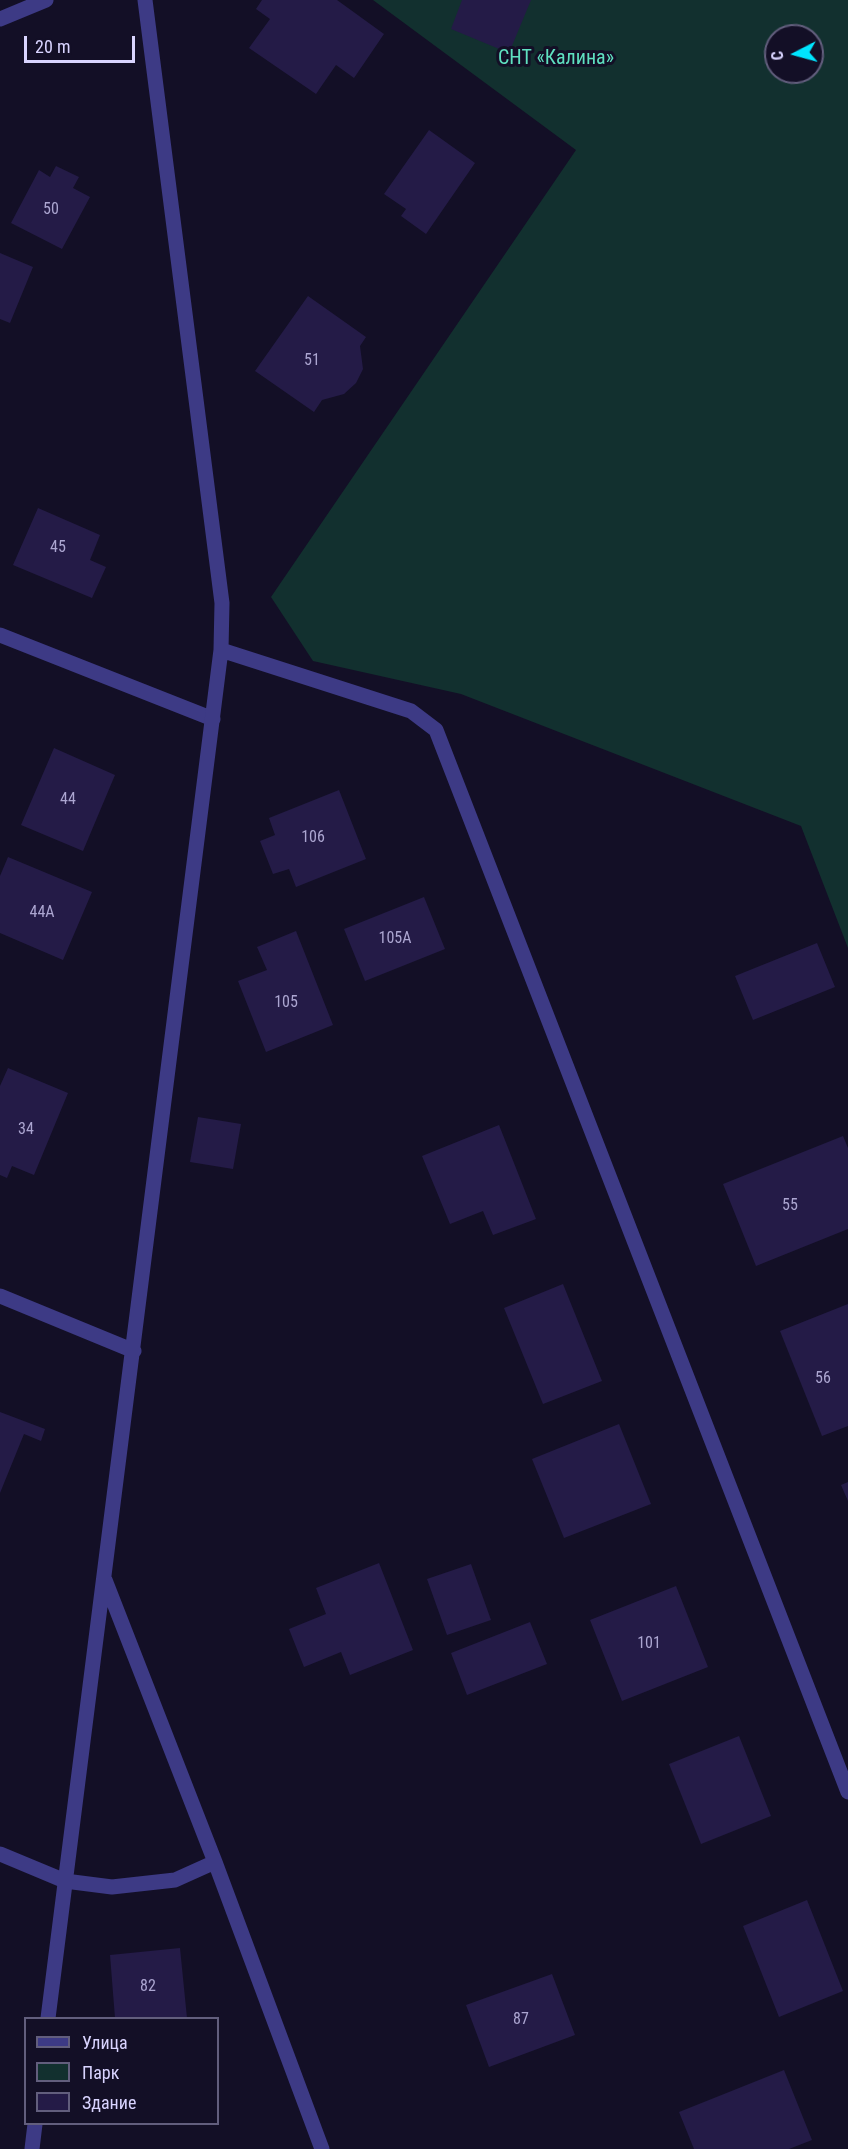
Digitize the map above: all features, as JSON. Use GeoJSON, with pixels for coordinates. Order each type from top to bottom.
{"type":"FeatureCollection","features":[{"type":"Feature","properties":{"kind":"street"},"geometry":{"type":"LineString","coordinates":[[0,18],[46,0]]}},
{"type":"Feature","properties":{"kind":"street"},"geometry":{"type":"LineString","coordinates":[[48,2017],[221,650],[222,603],[145,0]]}},
{"type":"Feature","properties":{"kind":"street"},"geometry":{"type":"LineString","coordinates":[[0,635],[213,719]]}},
{"type":"Feature","properties":{"kind":"street"},"geometry":{"type":"LineString","coordinates":[[221,650],[411,711],[436,730],[848,1792]]}},
{"type":"Feature","properties":{"kind":"street"},"geometry":{"type":"LineString","coordinates":[[0,1296],[134,1351]]}},
{"type":"Feature","properties":{"kind":"street"},"geometry":{"type":"LineString","coordinates":[[104,1578],[215,1862],[322,2149]]}},
{"type":"Feature","properties":{"kind":"street"},"geometry":{"type":"LineString","coordinates":[[0,1854],[65,1881],[112,1887],[175,1880],[215,1862]]}},
{"type":"Feature","properties":{"kind":"street"},"geometry":{"type":"LineString","coordinates":[[32,2149],[35,2125]]}},
{"type":"Feature","properties":{"kind":"green space","name":"СНТ «Калина»"},"geometry":{"type":"Polygon","coordinates":[[[373,0],[848,0],[848,948],[801,826],[461,694],[313,661],[271,597],[576,150],[373,0]]]}},
{"type":"Feature","properties":{"kind":"building"},"geometry":{"type":"Polygon","coordinates":[[[262,0],[337,0],[384,34],[354,78],[336,65],[316,94],[249,48],[270,19],[256,9],[262,0]]]}},
{"type":"Feature","properties":{"kind":"building"},"geometry":{"type":"Polygon","coordinates":[[[462,0],[531,0],[509,53],[451,29],[462,0]]]}},
{"type":"Feature","properties":{"kind":"building"},"geometry":{"type":"Polygon","coordinates":[[[429,130],[475,163],[426,234],[401,216],[406,209],[384,194],[429,130]]]}},
{"type":"Feature","properties":{"kind":"building"},"geometry":{"type":"Polygon","coordinates":[[[56,166],[79,177],[73,188],[90,197],[62,249],[11,223],[39,170],[50,177],[56,166]]]}},
{"type":"Feature","properties":{"kind":"building"},"geometry":{"type":"Polygon","coordinates":[[[0,253],[33,267],[10,323],[0,319],[0,253]]]}},
{"type":"Feature","properties":{"kind":"building"},"geometry":{"type":"Polygon","coordinates":[[[308,296],[366,337],[360,346],[363,369],[356,383],[344,394],[322,400],[314,412],[255,371],[308,296]]]}},
{"type":"Feature","properties":{"kind":"building"},"geometry":{"type":"Polygon","coordinates":[[[38,508],[100,535],[90,560],[106,567],[92,598],[13,565],[38,508]]]}},
{"type":"Feature","properties":{"kind":"building"},"geometry":{"type":"Polygon","coordinates":[[[54,748],[115,775],[83,851],[21,825],[54,748]]]}},
{"type":"Feature","properties":{"kind":"building"},"geometry":{"type":"Polygon","coordinates":[[[339,790],[366,859],[296,887],[289,869],[273,874],[260,841],[275,835],[269,818],[339,790]]]}},
{"type":"Feature","properties":{"kind":"building"},"geometry":{"type":"Polygon","coordinates":[[[8,857],[92,892],[63,960],[0,933],[0,876],[8,857]]]}},
{"type":"Feature","properties":{"kind":"building"},"geometry":{"type":"Polygon","coordinates":[[[424,897],[445,949],[365,981],[344,929],[424,897]]]}},
{"type":"Feature","properties":{"kind":"building"},"geometry":{"type":"Polygon","coordinates":[[[296,931],[333,1025],[266,1052],[238,981],[267,970],[257,947],[296,931]]]}},
{"type":"Feature","properties":{"kind":"building"},"geometry":{"type":"Polygon","coordinates":[[[817,943],[835,987],[753,1020],[735,976],[817,943]]]}},
{"type":"Feature","properties":{"kind":"building"},"geometry":{"type":"Polygon","coordinates":[[[8,1068],[68,1093],[34,1175],[12,1166],[7,1178],[0,1175],[0,1086],[8,1068]]]}},
{"type":"Feature","properties":{"kind":"building"},"geometry":{"type":"Polygon","coordinates":[[[198,1117],[241,1124],[233,1169],[190,1162],[198,1117]]]}},
{"type":"Feature","properties":{"kind":"building"},"geometry":{"type":"Polygon","coordinates":[[[499,1125],[536,1219],[493,1235],[483,1211],[450,1224],[422,1156],[499,1125]]]}},
{"type":"Feature","properties":{"kind":"building"},"geometry":{"type":"Polygon","coordinates":[[[843,1136],[848,1148],[848,1229],[756,1266],[723,1184],[843,1136]]]}},
{"type":"Feature","properties":{"kind":"building"},"geometry":{"type":"Polygon","coordinates":[[[563,1284],[602,1381],[543,1404],[504,1308],[563,1284]]]}},
{"type":"Feature","properties":{"kind":"building"},"geometry":{"type":"Polygon","coordinates":[[[848,1304],[848,1426],[822,1436],[780,1331],[848,1304]]]}},
{"type":"Feature","properties":{"kind":"building"},"geometry":{"type":"Polygon","coordinates":[[[0,1412],[45,1429],[41,1441],[24,1434],[0,1493],[0,1412]]]}},
{"type":"Feature","properties":{"kind":"building"},"geometry":{"type":"Polygon","coordinates":[[[619,1424],[651,1504],[564,1538],[532,1459],[619,1424]]]}},
{"type":"Feature","properties":{"kind":"building"},"geometry":{"type":"Polygon","coordinates":[[[848,1482],[848,1501],[841,1485],[848,1482]]]}},
{"type":"Feature","properties":{"kind":"building"},"geometry":{"type":"Polygon","coordinates":[[[379,1563],[413,1650],[350,1675],[341,1652],[304,1667],[289,1629],[326,1614],[316,1588],[379,1563]]]}},
{"type":"Feature","properties":{"kind":"building"},"geometry":{"type":"Polygon","coordinates":[[[471,1564],[491,1620],[447,1635],[427,1579],[471,1564]]]}},
{"type":"Feature","properties":{"kind":"building"},"geometry":{"type":"Polygon","coordinates":[[[676,1586],[708,1667],[622,1701],[590,1620],[676,1586]]]}},
{"type":"Feature","properties":{"kind":"building"},"geometry":{"type":"Polygon","coordinates":[[[530,1622],[547,1664],[467,1695],[451,1653],[530,1622]]]}},
{"type":"Feature","properties":{"kind":"building"},"geometry":{"type":"Polygon","coordinates":[[[739,1736],[771,1816],[701,1844],[669,1764],[739,1736]]]}},
{"type":"Feature","properties":{"kind":"building"},"geometry":{"type":"Polygon","coordinates":[[[807,1900],[843,1991],[779,2017],[743,1926],[807,1900]]]}},
{"type":"Feature","properties":{"kind":"building"},"geometry":{"type":"Polygon","coordinates":[[[180,1948],[187,2017],[115,2017],[110,1955],[180,1948]]]}},
{"type":"Feature","properties":{"kind":"building"},"geometry":{"type":"Polygon","coordinates":[[[552,1974],[575,2035],[489,2067],[466,2005],[552,1974]]]}},
{"type":"Feature","properties":{"kind":"building"},"geometry":{"type":"Polygon","coordinates":[[[784,2070],[812,2140],[789,2149],[694,2149],[679,2112],[784,2070]]]}}]}
